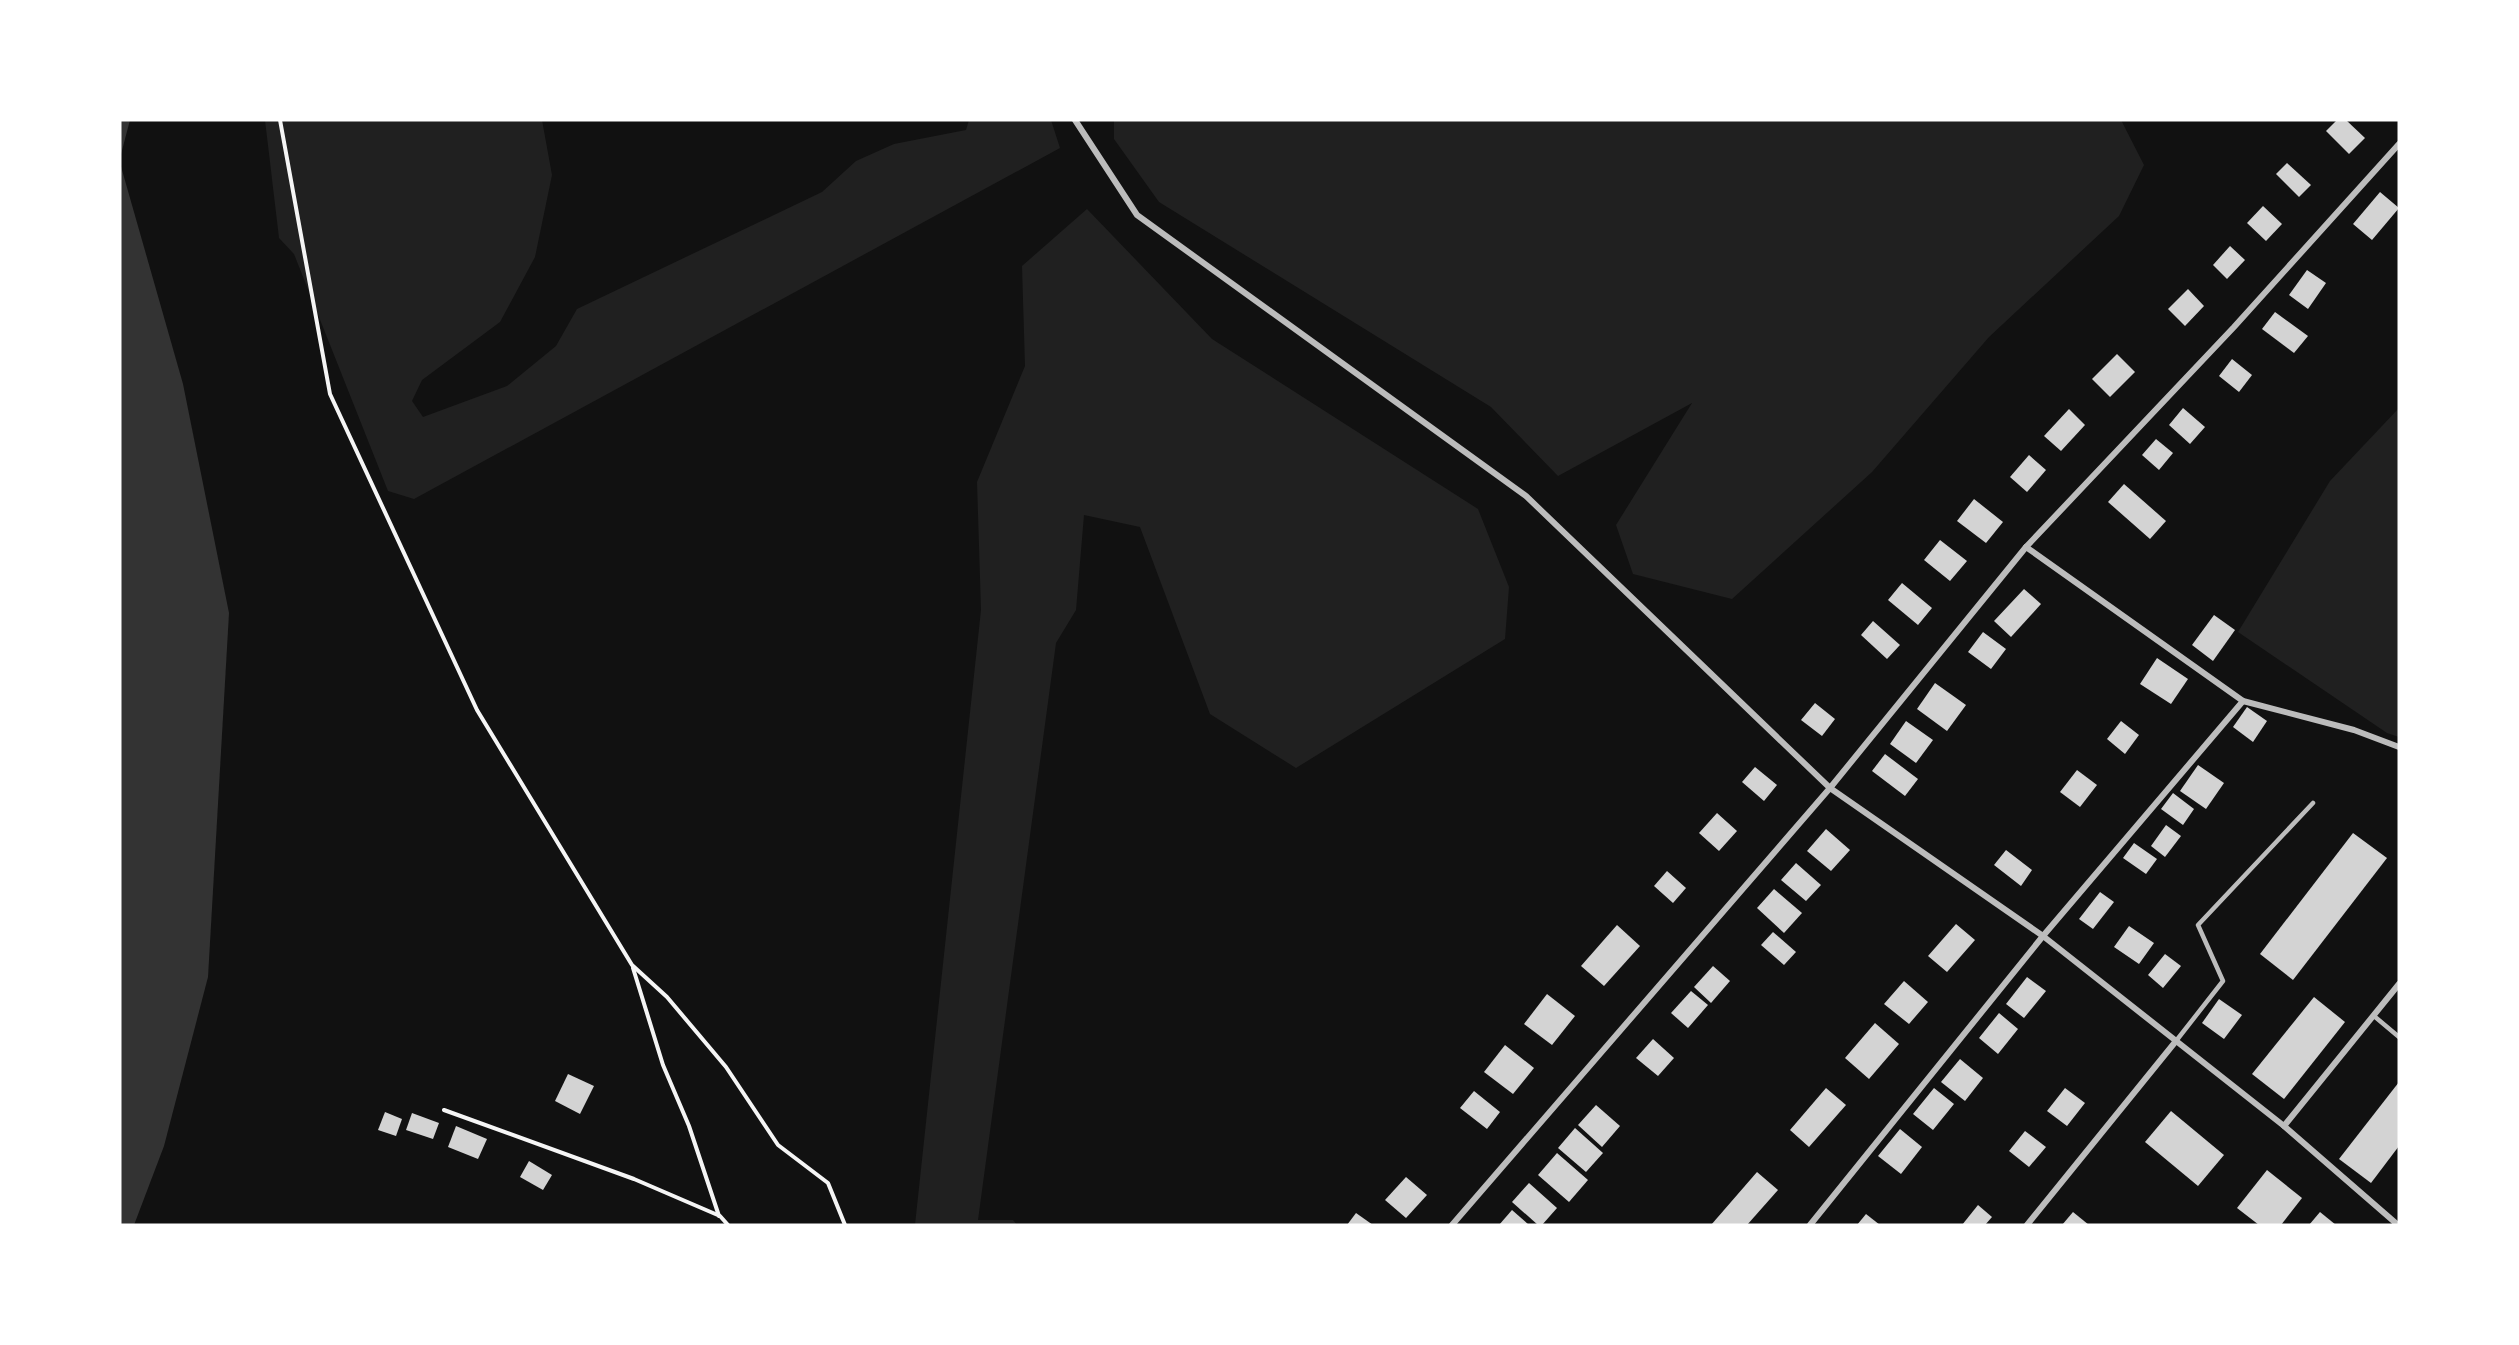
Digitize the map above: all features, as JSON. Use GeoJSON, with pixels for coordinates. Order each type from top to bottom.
{"type":"FeatureCollection","features":[{"type":"Feature","properties":{"kind":"street"},"geometry":{"type":"LineString","coordinates":[[1075,120],[1137,215],[1526,496],[1830,788],[2043,936],[2284,1126],[2398,1225]]}},
{"type":"Feature","properties":{"kind":"street"},"geometry":{"type":"LineString","coordinates":[[1452,1225],[1830,788],[2026,547],[2234,327],[2399,144]]}},
{"type":"Feature","properties":{"kind":"street"},"geometry":{"type":"LineString","coordinates":[[2026,547],[2243,701],[2354,730],[2399,747]]}},
{"type":"Feature","properties":{"kind":"street"},"geometry":{"type":"LineString","coordinates":[[1812,1224],[2043,936],[2243,701]]}},
{"type":"Feature","properties":{"kind":"street"},"geometry":{"type":"LineString","coordinates":[[2284,1126],[2399,984]]}},
{"type":"Feature","properties":{"kind":"street"},"geometry":{"type":"LineString","coordinates":[[2027,1225],[2176,1041]]}},
{"type":"Feature","properties":{"kind":"lane"},"geometry":{"type":"LineString","coordinates":[[2176,1041],[2223,981],[2198,925],[2313,802]]}},
{"type":"Feature","properties":{"kind":"lane"},"geometry":{"type":"LineString","coordinates":[[2374,1016],[2399,1036]]}},
{"type":"Feature","properties":{"kind":"path"},"geometry":{"type":"LineString","coordinates":[[280,120],[330,394],[477,710],[632,965],[663,1065],[689,1126],[720,1216],[728,1225]]}},
{"type":"Feature","properties":{"kind":"path"},"geometry":{"type":"LineString","coordinates":[[632,965],[667,997],[726,1067],[778,1145],[828,1183],[845,1225]]}},
{"type":"Feature","properties":{"kind":"path"},"geometry":{"type":"LineString","coordinates":[[444,1110],[634,1179],[720,1216]]}},
{"type":"Feature","properties":{"kind":"shaded area"},"geometry":{"type":"Polygon","coordinates":[[[120,120],[130,120],[120,158],[120,120]]]}},
{"type":"Feature","properties":{"kind":"shaded area"},"geometry":{"type":"Polygon","coordinates":[[[265,120],[542,120],[552,175],[535,257],[500,322],[422,380],[412,401],[423,417],[507,386],[556,346],[577,309],[822,192],[856,161],[894,144],[966,130],[969,120],[1051,120],[1060,148],[414,499],[388,491],[294,254],[279,238],[265,120]]]}},
{"type":"Feature","properties":{"kind":"shaded area"},"geometry":{"type":"Polygon","coordinates":[[[1114,120],[2121,120],[2144,165],[2119,216],[1989,337],[1872,472],[1732,599],[1633,574],[1616,525],[1692,403],[1558,476],[1491,407],[1159,202],[1114,139],[1114,120]]]}},
{"type":"Feature","properties":{"kind":"shaded area"},"geometry":{"type":"Polygon","coordinates":[[[120,163],[183,384],[229,613],[208,977],[164,1146],[134,1225],[120,1225],[120,163]]]}},
{"type":"Feature","properties":{"kind":"shaded area"},"geometry":{"type":"Polygon","coordinates":[[[1087,209],[1212,339],[1478,509],[1509,587],[1505,639],[1296,768],[1210,714],[1140,527],[1084,515],[1076,610],[1056,643],[978,1220],[1013,1220],[1017,1225],[915,1225],[981,610],[977,482],[1025,366],[1022,266],[1087,209]]]}},
{"type":"Feature","properties":{"kind":"shaded area"},"geometry":{"type":"Polygon","coordinates":[[[2399,408],[2399,737],[2387,733],[2238,632],[2330,481],[2399,408]]]}},
{"type":"Feature","properties":{"kind":"building"},"geometry":{"type":"Polygon","coordinates":[[[2337,120],[2346,120],[2365,138],[2349,154],[2326,131],[2337,120]]]}},
{"type":"Feature","properties":{"kind":"building"},"geometry":{"type":"Polygon","coordinates":[[[2287,163],[2311,185],[2299,197],[2276,174],[2287,163]]]}},
{"type":"Feature","properties":{"kind":"building"},"geometry":{"type":"Polygon","coordinates":[[[2380,192],[2399,208],[2372,240],[2353,224],[2380,192]]]}},
{"type":"Feature","properties":{"kind":"building"},"geometry":{"type":"Polygon","coordinates":[[[2263,206],[2282,224],[2266,241],[2247,223],[2263,206]]]}},
{"type":"Feature","properties":{"kind":"building"},"geometry":{"type":"Polygon","coordinates":[[[2230,246],[2245,260],[2227,279],[2213,265],[2230,246]]]}},
{"type":"Feature","properties":{"kind":"building"},"geometry":{"type":"Polygon","coordinates":[[[2307,270],[2326,283],[2308,309],[2289,295],[2307,270]]]}},
{"type":"Feature","properties":{"kind":"building"},"geometry":{"type":"Polygon","coordinates":[[[2188,289],[2204,306],[2185,326],[2168,309],[2188,289]]]}},
{"type":"Feature","properties":{"kind":"building"},"geometry":{"type":"Polygon","coordinates":[[[2275,312],[2308,336],[2294,353],[2262,329],[2275,312]]]}},
{"type":"Feature","properties":{"kind":"building"},"geometry":{"type":"Polygon","coordinates":[[[2117,354],[2135,372],[2110,397],[2092,379],[2117,354]]]}},
{"type":"Feature","properties":{"kind":"building"},"geometry":{"type":"Polygon","coordinates":[[[2232,359],[2252,375],[2239,392],[2219,376],[2232,359]]]}},
{"type":"Feature","properties":{"kind":"building"},"geometry":{"type":"Polygon","coordinates":[[[2183,408],[2205,427],[2190,444],[2169,425],[2183,408]]]}},
{"type":"Feature","properties":{"kind":"building"},"geometry":{"type":"Polygon","coordinates":[[[2069,409],[2085,425],[2061,451],[2044,436],[2069,409]]]}},
{"type":"Feature","properties":{"kind":"building"},"geometry":{"type":"Polygon","coordinates":[[[2156,439],[2173,453],[2159,470],[2142,455],[2156,439]]]}},
{"type":"Feature","properties":{"kind":"building"},"geometry":{"type":"Polygon","coordinates":[[[2029,455],[2046,470],[2027,492],[2010,477],[2029,455]]]}},
{"type":"Feature","properties":{"kind":"building"},"geometry":{"type":"Polygon","coordinates":[[[2124,484],[2166,521],[2150,539],[2108,502],[2124,484]]]}},
{"type":"Feature","properties":{"kind":"building"},"geometry":{"type":"Polygon","coordinates":[[[1974,499],[2003,522],[1986,543],[1957,521],[1974,499]]]}},
{"type":"Feature","properties":{"kind":"building"},"geometry":{"type":"Polygon","coordinates":[[[1940,540],[1967,561],[1950,581],[1924,560],[1940,540]]]}},
{"type":"Feature","properties":{"kind":"building"},"geometry":{"type":"Polygon","coordinates":[[[1902,583],[1932,608],[1918,625],[1888,600],[1902,583]]]}},
{"type":"Feature","properties":{"kind":"building"},"geometry":{"type":"Polygon","coordinates":[[[2024,589],[2041,604],[2011,637],[1994,621],[2024,589]]]}},
{"type":"Feature","properties":{"kind":"building"},"geometry":{"type":"Polygon","coordinates":[[[2214,615],[2235,630],[2213,661],[2192,645],[2214,615]]]}},
{"type":"Feature","properties":{"kind":"building"},"geometry":{"type":"Polygon","coordinates":[[[1873,621],[1900,645],[1887,659],[1861,635],[1873,621]]]}},
{"type":"Feature","properties":{"kind":"building"},"geometry":{"type":"Polygon","coordinates":[[[1983,632],[2006,649],[1991,669],[1968,652],[1983,632]]]}},
{"type":"Feature","properties":{"kind":"building"},"geometry":{"type":"Polygon","coordinates":[[[2157,658],[2188,679],[2171,704],[2140,684],[2157,658]]]}},
{"type":"Feature","properties":{"kind":"building"},"geometry":{"type":"Polygon","coordinates":[[[1935,683],[1966,705],[1947,731],[1917,709],[1935,683]]]}},
{"type":"Feature","properties":{"kind":"building"},"geometry":{"type":"Polygon","coordinates":[[[1815,703],[1835,719],[1822,736],[1801,720],[1815,703]]]}},
{"type":"Feature","properties":{"kind":"building"},"geometry":{"type":"Polygon","coordinates":[[[2247,707],[2267,721],[2253,742],[2233,727],[2247,707]]]}},
{"type":"Feature","properties":{"kind":"building"},"geometry":{"type":"Polygon","coordinates":[[[1906,721],[1933,740],[1916,763],[1890,744],[1906,721]]]}},
{"type":"Feature","properties":{"kind":"building"},"geometry":{"type":"Polygon","coordinates":[[[2121,721],[2139,735],[2125,754],[2107,739],[2121,721]]]}},
{"type":"Feature","properties":{"kind":"building"},"geometry":{"type":"Polygon","coordinates":[[[1885,754],[1918,779],[1905,796],[1872,771],[1885,754]]]}},
{"type":"Feature","properties":{"kind":"building"},"geometry":{"type":"Polygon","coordinates":[[[2198,765],[2224,783],[2206,809],[2180,791],[2198,765]]]}},
{"type":"Feature","properties":{"kind":"building"},"geometry":{"type":"Polygon","coordinates":[[[1755,767],[1777,785],[1764,801],[1742,782],[1755,767]]]}},
{"type":"Feature","properties":{"kind":"building"},"geometry":{"type":"Polygon","coordinates":[[[2077,770],[2097,785],[2080,807],[2060,792],[2077,770]]]}},
{"type":"Feature","properties":{"kind":"building"},"geometry":{"type":"Polygon","coordinates":[[[2173,793],[2194,809],[2183,825],[2161,809],[2173,793]]]}},
{"type":"Feature","properties":{"kind":"building"},"geometry":{"type":"Polygon","coordinates":[[[1717,813],[1737,831],[1719,851],[1699,833],[1717,813]]]}},
{"type":"Feature","properties":{"kind":"building"},"geometry":{"type":"Polygon","coordinates":[[[2166,825],[2181,836],[2165,857],[2151,846],[2166,825]]]}},
{"type":"Feature","properties":{"kind":"building"},"geometry":{"type":"Polygon","coordinates":[[[1826,829],[1850,850],[1831,871],[1807,851],[1826,829]]]}},
{"type":"Feature","properties":{"kind":"building"},"geometry":{"type":"Polygon","coordinates":[[[2353,833],[2387,858],[2293,980],[2260,954],[2353,833]]]}},
{"type":"Feature","properties":{"kind":"building"},"geometry":{"type":"Polygon","coordinates":[[[2134,843],[2157,859],[2146,874],[2123,858],[2134,843]]]}},
{"type":"Feature","properties":{"kind":"building"},"geometry":{"type":"Polygon","coordinates":[[[2006,850],[2032,870],[2021,886],[1994,865],[2006,850]]]}},
{"type":"Feature","properties":{"kind":"building"},"geometry":{"type":"Polygon","coordinates":[[[1796,863],[1821,885],[1806,901],[1781,880],[1796,863]]]}},
{"type":"Feature","properties":{"kind":"building"},"geometry":{"type":"Polygon","coordinates":[[[1667,871],[1686,888],[1673,903],[1654,886],[1667,871]]]}},
{"type":"Feature","properties":{"kind":"building"},"geometry":{"type":"Polygon","coordinates":[[[1774,889],[1802,913],[1784,933],[1757,908],[1774,889]]]}},
{"type":"Feature","properties":{"kind":"building"},"geometry":{"type":"Polygon","coordinates":[[[2100,892],[2114,902],[2093,929],[2079,919],[2100,892]]]}},
{"type":"Feature","properties":{"kind":"building"},"geometry":{"type":"Polygon","coordinates":[[[1956,924],[1975,940],[1947,972],[1928,956],[1956,924]]]}},
{"type":"Feature","properties":{"kind":"building"},"geometry":{"type":"Polygon","coordinates":[[[1617,925],[1640,946],[1604,986],[1581,966],[1617,925]]]}},
{"type":"Feature","properties":{"kind":"building"},"geometry":{"type":"Polygon","coordinates":[[[2129,926],[2154,943],[2139,964],[2114,947],[2129,926]]]}},
{"type":"Feature","properties":{"kind":"building"},"geometry":{"type":"Polygon","coordinates":[[[1773,932],[1796,952],[1784,965],[1761,945],[1773,932]]]}},
{"type":"Feature","properties":{"kind":"building"},"geometry":{"type":"Polygon","coordinates":[[[2165,954],[2181,966],[2163,988],[2148,975],[2165,954]]]}},
{"type":"Feature","properties":{"kind":"building"},"geometry":{"type":"Polygon","coordinates":[[[1713,966],[1730,981],[1711,1003],[1694,987],[1713,966]]]}},
{"type":"Feature","properties":{"kind":"building"},"geometry":{"type":"Polygon","coordinates":[[[2027,977],[2046,991],[2024,1018],[2006,1004],[2027,977]]]}},
{"type":"Feature","properties":{"kind":"building"},"geometry":{"type":"Polygon","coordinates":[[[1904,981],[1928,1002],[1909,1024],[1884,1004],[1904,981]]]}},
{"type":"Feature","properties":{"kind":"building"},"geometry":{"type":"Polygon","coordinates":[[[1691,991],[1708,1005],[1688,1028],[1671,1013],[1691,991]]]}},
{"type":"Feature","properties":{"kind":"building"},"geometry":{"type":"Polygon","coordinates":[[[1547,994],[1575,1016],[1552,1045],[1524,1024],[1547,994]]]}},
{"type":"Feature","properties":{"kind":"building"},"geometry":{"type":"Polygon","coordinates":[[[2314,997],[2345,1022],[2284,1099],[2252,1074],[2314,997]]]}},
{"type":"Feature","properties":{"kind":"building"},"geometry":{"type":"Polygon","coordinates":[[[2219,999],[2242,1015],[2224,1039],[2202,1023],[2219,999]]]}},
{"type":"Feature","properties":{"kind":"building"},"geometry":{"type":"Polygon","coordinates":[[[1999,1013],[2018,1029],[1998,1054],[1979,1038],[1999,1013]]]}},
{"type":"Feature","properties":{"kind":"building"},"geometry":{"type":"Polygon","coordinates":[[[1875,1023],[1899,1044],[1869,1079],[1845,1058],[1875,1023]]]}},
{"type":"Feature","properties":{"kind":"building"},"geometry":{"type":"Polygon","coordinates":[[[1653,1039],[1674,1058],[1658,1076],[1636,1058],[1653,1039]]]}},
{"type":"Feature","properties":{"kind":"building"},"geometry":{"type":"Polygon","coordinates":[[[1505,1045],[1534,1068],[1513,1094],[1484,1072],[1505,1045]]]}},
{"type":"Feature","properties":{"kind":"building"},"geometry":{"type":"Polygon","coordinates":[[[1960,1059],[1983,1078],[1965,1101],[1941,1082],[1960,1059]]]}},
{"type":"Feature","properties":{"kind":"building"},"geometry":{"type":"Polygon","coordinates":[[[568,1074],[594,1086],[580,1114],[555,1101],[568,1074]]]}},
{"type":"Feature","properties":{"kind":"building"},"geometry":{"type":"Polygon","coordinates":[[[2399,1082],[2399,1146],[2371,1183],[2339,1159],[2399,1082]]]}},
{"type":"Feature","properties":{"kind":"building"},"geometry":{"type":"Polygon","coordinates":[[[1826,1088],[1846,1105],[1809,1147],[1790,1130],[1826,1088]]]}},
{"type":"Feature","properties":{"kind":"building"},"geometry":{"type":"Polygon","coordinates":[[[1934,1088],[1954,1104],[1933,1130],[1913,1114],[1934,1088]]]}},
{"type":"Feature","properties":{"kind":"building"},"geometry":{"type":"Polygon","coordinates":[[[2065,1088],[2085,1103],[2067,1126],[2047,1111],[2065,1088]]]}},
{"type":"Feature","properties":{"kind":"building"},"geometry":{"type":"Polygon","coordinates":[[[1474,1091],[1500,1112],[1487,1129],[1460,1108],[1474,1091]]]}},
{"type":"Feature","properties":{"kind":"building"},"geometry":{"type":"Polygon","coordinates":[[[1596,1105],[1620,1126],[1602,1147],[1578,1125],[1596,1105]]]}},
{"type":"Feature","properties":{"kind":"building"},"geometry":{"type":"Polygon","coordinates":[[[2171,1111],[2224,1155],[2198,1186],[2145,1142],[2171,1111]]]}},
{"type":"Feature","properties":{"kind":"building"},"geometry":{"type":"Polygon","coordinates":[[[385,1112],[402,1119],[396,1136],[378,1130],[385,1112]]]}},
{"type":"Feature","properties":{"kind":"building"},"geometry":{"type":"Polygon","coordinates":[[[412,1113],[439,1123],[433,1139],[406,1130],[412,1113]]]}},
{"type":"Feature","properties":{"kind":"building"},"geometry":{"type":"Polygon","coordinates":[[[456,1126],[487,1139],[478,1159],[448,1147],[456,1126]]]}},
{"type":"Feature","properties":{"kind":"building"},"geometry":{"type":"Polygon","coordinates":[[[1575,1128],[1603,1153],[1586,1172],[1558,1148],[1575,1128]]]}},
{"type":"Feature","properties":{"kind":"building"},"geometry":{"type":"Polygon","coordinates":[[[1900,1129],[1922,1147],[1901,1174],[1878,1156],[1900,1129]]]}},
{"type":"Feature","properties":{"kind":"building"},"geometry":{"type":"Polygon","coordinates":[[[2025,1131],[2046,1147],[2029,1167],[2009,1151],[2025,1131]]]}},
{"type":"Feature","properties":{"kind":"building"},"geometry":{"type":"Polygon","coordinates":[[[1557,1153],[1588,1180],[1569,1202],[1538,1175],[1557,1153]]]}},
{"type":"Feature","properties":{"kind":"building"},"geometry":{"type":"Polygon","coordinates":[[[529,1161],[552,1175],[543,1190],[520,1177],[529,1161]]]}},
{"type":"Feature","properties":{"kind":"building"},"geometry":{"type":"Polygon","coordinates":[[[2267,1170],[2302,1198],[2281,1225],[2259,1225],[2237,1208],[2267,1170]]]}},
{"type":"Feature","properties":{"kind":"building"},"geometry":{"type":"Polygon","coordinates":[[[1757,1172],[1778,1190],[1747,1225],[1711,1225],[1757,1172]]]}},
{"type":"Feature","properties":{"kind":"building"},"geometry":{"type":"Polygon","coordinates":[[[1406,1177],[1427,1195],[1406,1218],[1385,1200],[1406,1177]]]}},
{"type":"Feature","properties":{"kind":"building"},"geometry":{"type":"Polygon","coordinates":[[[1529,1183],[1557,1208],[1542,1225],[1538,1225],[1512,1202],[1529,1183]]]}},
{"type":"Feature","properties":{"kind":"building"},"geometry":{"type":"Polygon","coordinates":[[[1978,1205],[1992,1217],[1985,1225],[1962,1225],[1978,1205]]]}},
{"type":"Feature","properties":{"kind":"building"},"geometry":{"type":"Polygon","coordinates":[[[1512,1210],[1529,1225],[1499,1225],[1512,1210]]]}},
{"type":"Feature","properties":{"kind":"building"},"geometry":{"type":"Polygon","coordinates":[[[2073,1212],[2089,1225],[2062,1225],[2073,1212]]]}},
{"type":"Feature","properties":{"kind":"building"},"geometry":{"type":"Polygon","coordinates":[[[2320,1212],[2336,1225],[2309,1225],[2320,1212]]]}},
{"type":"Feature","properties":{"kind":"building"},"geometry":{"type":"Polygon","coordinates":[[[1356,1213],[1373,1225],[1347,1225],[1356,1213]]]}},
{"type":"Feature","properties":{"kind":"building"},"geometry":{"type":"Polygon","coordinates":[[[1866,1214],[1880,1225],[1857,1225],[1866,1214]]]}}]}
